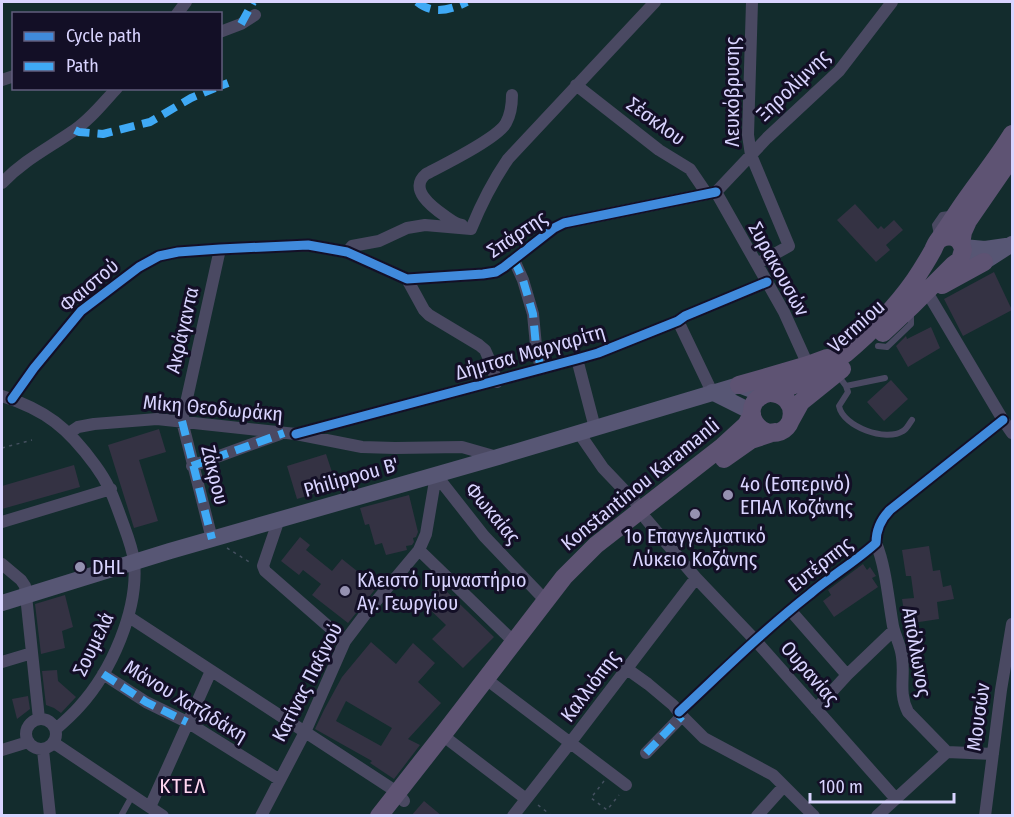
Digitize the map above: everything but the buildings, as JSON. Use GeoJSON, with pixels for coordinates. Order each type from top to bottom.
{"type":"FeatureCollection","features":[{"type":"Feature","properties":{"kind":"main road","name":"Vermiou"},"geometry":{"type":"LineString","coordinates":[[768,394],[811,377],[845,354],[870,342],[880,321],[914,281],[961,207],[1012,134]]}},
{"type":"Feature","properties":{"kind":"main road","name":"Vermiou"},"geometry":{"type":"LineString","coordinates":[[791,420],[801,402],[841,380],[927,292],[959,254],[963,232],[968,221],[1012,157]]}},
{"type":"Feature","properties":{"kind":"main road"},"geometry":{"type":"LineString","coordinates":[[984,262],[967,264],[959,254],[959,240],[952,237],[944,237],[938,243],[935,256],[945,265],[959,254],[1012,245]]}},
{"type":"Feature","properties":{"kind":"main road"},"geometry":{"type":"LineString","coordinates":[[927,292],[1012,245]]}},
{"type":"Feature","properties":{"kind":"main road"},"geometry":{"type":"LineString","coordinates":[[739,385],[808,365],[870,342]]}},
{"type":"Feature","properties":{"kind":"main road"},"geometry":{"type":"LineString","coordinates":[[739,385],[768,394],[782,395],[789,402],[792,409],[791,420],[785,428],[775,432],[766,432],[761,429],[755,423],[752,413],[755,402],[768,394]]}},
{"type":"Feature","properties":{"kind":"main road","name":"Philippou B'"},"geometry":{"type":"LineString","coordinates":[[2,603],[279,519],[739,385]]}},
{"type":"Feature","properties":{"kind":"main road"},"geometry":{"type":"LineString","coordinates":[[712,392],[752,413]]}},
{"type":"Feature","properties":{"kind":"main road","name":"Konstantinou Karamanli"},"geometry":{"type":"LineString","coordinates":[[392,816],[400,796],[489,682],[580,572],[746,425],[752,413]]}},
{"type":"Feature","properties":{"kind":"main road","name":"Konstantinou Karamanli"},"geometry":{"type":"LineString","coordinates":[[379,816],[450,741],[514,642],[564,577],[589,552],[745,443],[775,432]]}},
{"type":"Feature","properties":{"kind":"street"},"geometry":{"type":"LineString","coordinates":[[347,252],[352,246],[379,241],[407,228],[425,225],[471,229],[508,159],[655,2]]}},
{"type":"Feature","properties":{"kind":"street","name":"Λευκόβρυσης"},"geometry":{"type":"LineString","coordinates":[[752,2],[748,135],[751,155],[789,246],[757,264]]}},
{"type":"Feature","properties":{"kind":"street","name":"Ξηρολίμνης"},"geometry":{"type":"LineString","coordinates":[[712,193],[839,71],[892,2]]}},
{"type":"Feature","properties":{"kind":"street"},"geometry":{"type":"LineString","coordinates":[[222,31],[241,24],[255,15]]}},
{"type":"Feature","properties":{"kind":"street","name":"Σέσκλου"},"geometry":{"type":"LineString","coordinates":[[576,85],[659,150],[690,169],[712,193]]}},
{"type":"Feature","properties":{"kind":"street"},"geometry":{"type":"LineString","coordinates":[[2,183],[26,161],[75,130],[115,90]]}},
{"type":"Feature","properties":{"kind":"street"},"geometry":{"type":"LineString","coordinates":[[473,226],[457,224],[431,206],[421,192],[419,185],[421,178],[500,130],[506,124],[511,110],[512,95]]}},
{"type":"Feature","properties":{"kind":"street","name":"Σπάρτης"},"geometry":{"type":"LineString","coordinates":[[407,279],[496,272],[564,223],[712,193]]}},
{"type":"Feature","properties":{"kind":"street","name":"Συρακουσών"},"geometry":{"type":"LineString","coordinates":[[712,193],[784,312],[808,365]]}},
{"type":"Feature","properties":{"kind":"street","name":"Φαιστού"},"geometry":{"type":"LineString","coordinates":[[7,398],[81,311],[139,267],[150,260],[170,253],[308,245],[347,252],[407,279]]}},
{"type":"Feature","properties":{"kind":"street","name":"Ακράγαντα"},"geometry":{"type":"LineString","coordinates":[[182,421],[220,249]]}},
{"type":"Feature","properties":{"kind":"street"},"geometry":{"type":"LineString","coordinates":[[514,260],[523,280],[533,314],[541,369]]}},
{"type":"Feature","properties":{"kind":"street"},"geometry":{"type":"LineString","coordinates":[[407,279],[429,315],[485,350],[497,381]]}},
{"type":"Feature","properties":{"kind":"street","name":"Δήμτσα Μαργαρίτη"},"geometry":{"type":"LineString","coordinates":[[192,466],[290,434],[598,353],[767,282]]}},
{"type":"Feature","properties":{"kind":"street"},"geometry":{"type":"LineString","coordinates":[[927,292],[1012,433]]}},
{"type":"Feature","properties":{"kind":"street"},"geometry":{"type":"LineString","coordinates":[[678,321],[712,392]]}},
{"type":"Feature","properties":{"kind":"street","name":"Ουρανίας"},"geometry":{"type":"LineString","coordinates":[[577,359],[587,430],[603,468],[696,578],[756,641],[896,799]]}},
{"type":"Feature","properties":{"kind":"street","name":"Σουμελά"},"geometry":{"type":"LineString","coordinates":[[7,398],[38,411],[55,422],[69,433],[89,457],[111,489],[131,545],[134,562],[129,617],[116,650],[103,674],[80,707],[56,729]]}},
{"type":"Feature","properties":{"kind":"street","name":"Μίκη Θεοδωράκη"},"geometry":{"type":"LineString","coordinates":[[69,433],[78,427],[94,424],[157,418],[290,434],[362,447],[462,447],[498,457]]}},
{"type":"Feature","properties":{"kind":"street","name":"Ευτέρπης"},"geometry":{"type":"LineString","coordinates":[[646,753],[681,714],[756,641],[810,593],[876,543],[876,534],[885,514],[1003,420]]}},
{"type":"Feature","properties":{"kind":"street","name":"Ζάκρου"},"geometry":{"type":"LineString","coordinates":[[182,421],[212,539]]}},
{"type":"Feature","properties":{"kind":"street","name":"Κατίνας Παξινού"},"geometry":{"type":"LineString","coordinates":[[261,816],[305,732],[345,641],[419,550],[426,534],[436,475]]}},
{"type":"Feature","properties":{"kind":"street","name":"Φωκαίας"},"geometry":{"type":"LineString","coordinates":[[436,475],[484,536],[546,601]]}},
{"type":"Feature","properties":{"kind":"street"},"geometry":{"type":"LineString","coordinates":[[2,522],[111,489]]}},
{"type":"Feature","properties":{"kind":"street"},"geometry":{"type":"LineString","coordinates":[[279,519],[263,566],[265,572],[345,641]]}},
{"type":"Feature","properties":{"kind":"street","name":"Απόλλωνος"},"geometry":{"type":"LineString","coordinates":[[876,543],[882,561],[894,630],[902,657],[901,687],[905,706],[908,712],[947,752]]}},
{"type":"Feature","properties":{"kind":"street"},"geometry":{"type":"LineString","coordinates":[[419,550],[514,642]]}},
{"type":"Feature","properties":{"kind":"street"},"geometry":{"type":"LineString","coordinates":[[2,564],[25,586],[39,719]]}},
{"type":"Feature","properties":{"kind":"street","name":"Καλλιόπης"},"geometry":{"type":"LineString","coordinates":[[513,816],[696,578]]}},
{"type":"Feature","properties":{"kind":"street"},"geometry":{"type":"LineString","coordinates":[[790,610],[847,675]]}},
{"type":"Feature","properties":{"kind":"street"},"geometry":{"type":"LineString","coordinates":[[129,617],[400,796]]}},
{"type":"Feature","properties":{"kind":"street","name":"Μουσών"},"geometry":{"type":"LineString","coordinates":[[985,816],[1012,624]]}},
{"type":"Feature","properties":{"kind":"street"},"geometry":{"type":"LineString","coordinates":[[816,709],[847,675],[894,630]]}},
{"type":"Feature","properties":{"kind":"street"},"geometry":{"type":"LineString","coordinates":[[2,662],[32,653]]}},
{"type":"Feature","properties":{"kind":"street"},"geometry":{"type":"LineString","coordinates":[[627,669],[663,696],[708,741],[773,775],[814,816]]}},
{"type":"Feature","properties":{"kind":"street"},"geometry":{"type":"LineString","coordinates":[[150,807],[211,671]]}},
{"type":"Feature","properties":{"kind":"street","name":"Μάνου Χατζιδάκη"},"geometry":{"type":"LineString","coordinates":[[103,674],[146,702],[187,722],[280,780]]}},
{"type":"Feature","properties":{"kind":"street"},"geometry":{"type":"LineString","coordinates":[[489,682],[626,785]]}},
{"type":"Feature","properties":{"kind":"street"},"geometry":{"type":"LineString","coordinates":[[51,816],[49,746],[57,734],[49,721],[39,719],[33,721],[26,730],[28,742],[32,747],[37,749],[49,746],[163,816]]}},
{"type":"Feature","properties":{"kind":"street"},"geometry":{"type":"LineString","coordinates":[[450,741],[527,798]]}},
{"type":"Feature","properties":{"kind":"street"},"geometry":{"type":"LineString","coordinates":[[2,750],[28,742]]}},
{"type":"Feature","properties":{"kind":"street"},"geometry":{"type":"LineString","coordinates":[[877,816],[947,752],[993,754]]}},
{"type":"Feature","properties":{"kind":"street"},"geometry":{"type":"LineString","coordinates":[[757,816],[784,786]]}},
{"type":"Feature","properties":{"kind":"lane"},"geometry":{"type":"LineString","coordinates":[[938,243],[936,225],[942,215],[949,214]]}},
{"type":"Feature","properties":{"kind":"lane"},"geometry":{"type":"LineString","coordinates":[[878,314],[872,313],[860,326],[870,342],[887,347],[911,324],[911,316]]}},
{"type":"Feature","properties":{"kind":"lane"},"geometry":{"type":"LineString","coordinates":[[885,378],[841,380],[848,392],[839,406],[840,411],[846,419],[866,431],[894,434],[902,432],[912,420]]}},
{"type":"Feature","properties":{"kind":"lane"},"geometry":{"type":"LineString","coordinates":[[599,539],[599,534],[613,523],[617,524]]}},
{"type":"Feature","properties":{"kind":"lane"},"geometry":{"type":"LineString","coordinates":[[121,816],[133,796]]}},
{"type":"Feature","properties":{"kind":"path"},"geometry":{"type":"LineString","coordinates":[[2,448],[32,440]]}},
{"type":"Feature","properties":{"kind":"path"},"geometry":{"type":"LineString","coordinates":[[212,539],[265,572]]}},
{"type":"Feature","properties":{"kind":"path"},"geometry":{"type":"LineString","coordinates":[[610,773],[591,798],[607,810],[626,785]]}},
{"type":"Feature","properties":{"kind":"path"},"geometry":{"type":"LineString","coordinates":[[527,798],[552,816]]}},
{"type":"Feature","properties":{"kind":"green space"},"geometry":{"type":"Polygon","coordinates":[[[2,2],[1012,2],[1012,815],[2,815],[2,2]]]}},
{"type":"Feature","properties":{"kind":"marked path"},"geometry":{"type":"LineString","coordinates":[[241,24],[253,2]]}},
{"type":"Feature","properties":{"kind":"marked path"},"geometry":{"type":"LineString","coordinates":[[417,2],[435,10],[467,2]]}},
{"type":"Feature","properties":{"kind":"marked path"},"geometry":{"type":"LineString","coordinates":[[222,85],[228,83]]}},
{"type":"Feature","properties":{"kind":"marked path"},"geometry":{"type":"LineString","coordinates":[[75,130],[103,134],[150,122],[191,98],[210,90]]}},
{"type":"Feature","properties":{"kind":"marked path"},"geometry":{"type":"LineString","coordinates":[[514,260],[523,280],[533,314],[541,369]]}},
{"type":"Feature","properties":{"kind":"marked path"},"geometry":{"type":"LineString","coordinates":[[182,421],[212,539]]}},
{"type":"Feature","properties":{"kind":"marked path"},"geometry":{"type":"LineString","coordinates":[[192,466],[284,433]]}},
{"type":"Feature","properties":{"kind":"marked path"},"geometry":{"type":"LineString","coordinates":[[103,674],[146,702],[187,722]]}},
{"type":"Feature","properties":{"kind":"marked path"},"geometry":{"type":"LineString","coordinates":[[646,753],[682,716]]}},
{"type":"Feature","properties":{"kind":"cycle path"},"geometry":{"type":"LineString","coordinates":[[12,399],[34,368],[81,311],[139,267],[159,256],[178,252],[308,245],[347,252],[407,279],[483,274],[496,272],[504,267],[554,228],[564,223],[716,192]]}},
{"type":"Feature","properties":{"kind":"cycle path"},"geometry":{"type":"LineString","coordinates":[[296,434],[598,353],[767,282]]}},
{"type":"Feature","properties":{"kind":"cycle path"},"geometry":{"type":"LineString","coordinates":[[679,712],[776,622],[876,543],[880,525],[890,510],[1003,420]]}},
{"type":"Feature","properties":{"kind":"place","name":"4ο (Εσπερινό) ΕΠΑΛ Κοζάνης"},"geometry":{"type":"Point","coordinates":[728,495]}},
{"type":"Feature","properties":{"kind":"place","name":"1ο Επαγγελματικό Λύκειο Κοζάνης"},"geometry":{"type":"Point","coordinates":[695,514]}},
{"type":"Feature","properties":{"kind":"place","name":"DHL"},"geometry":{"type":"Point","coordinates":[80,567]}},
{"type":"Feature","properties":{"kind":"place","name":"Κλειστό Γυμναστήριο Αγ. Γεωργίου"},"geometry":{"type":"Point","coordinates":[345,591]}},
{"type":"Feature","properties":{"kind":"district","name":"ΚΤΕΛ"},"geometry":{"type":"Point","coordinates":[183,786]}}]}
